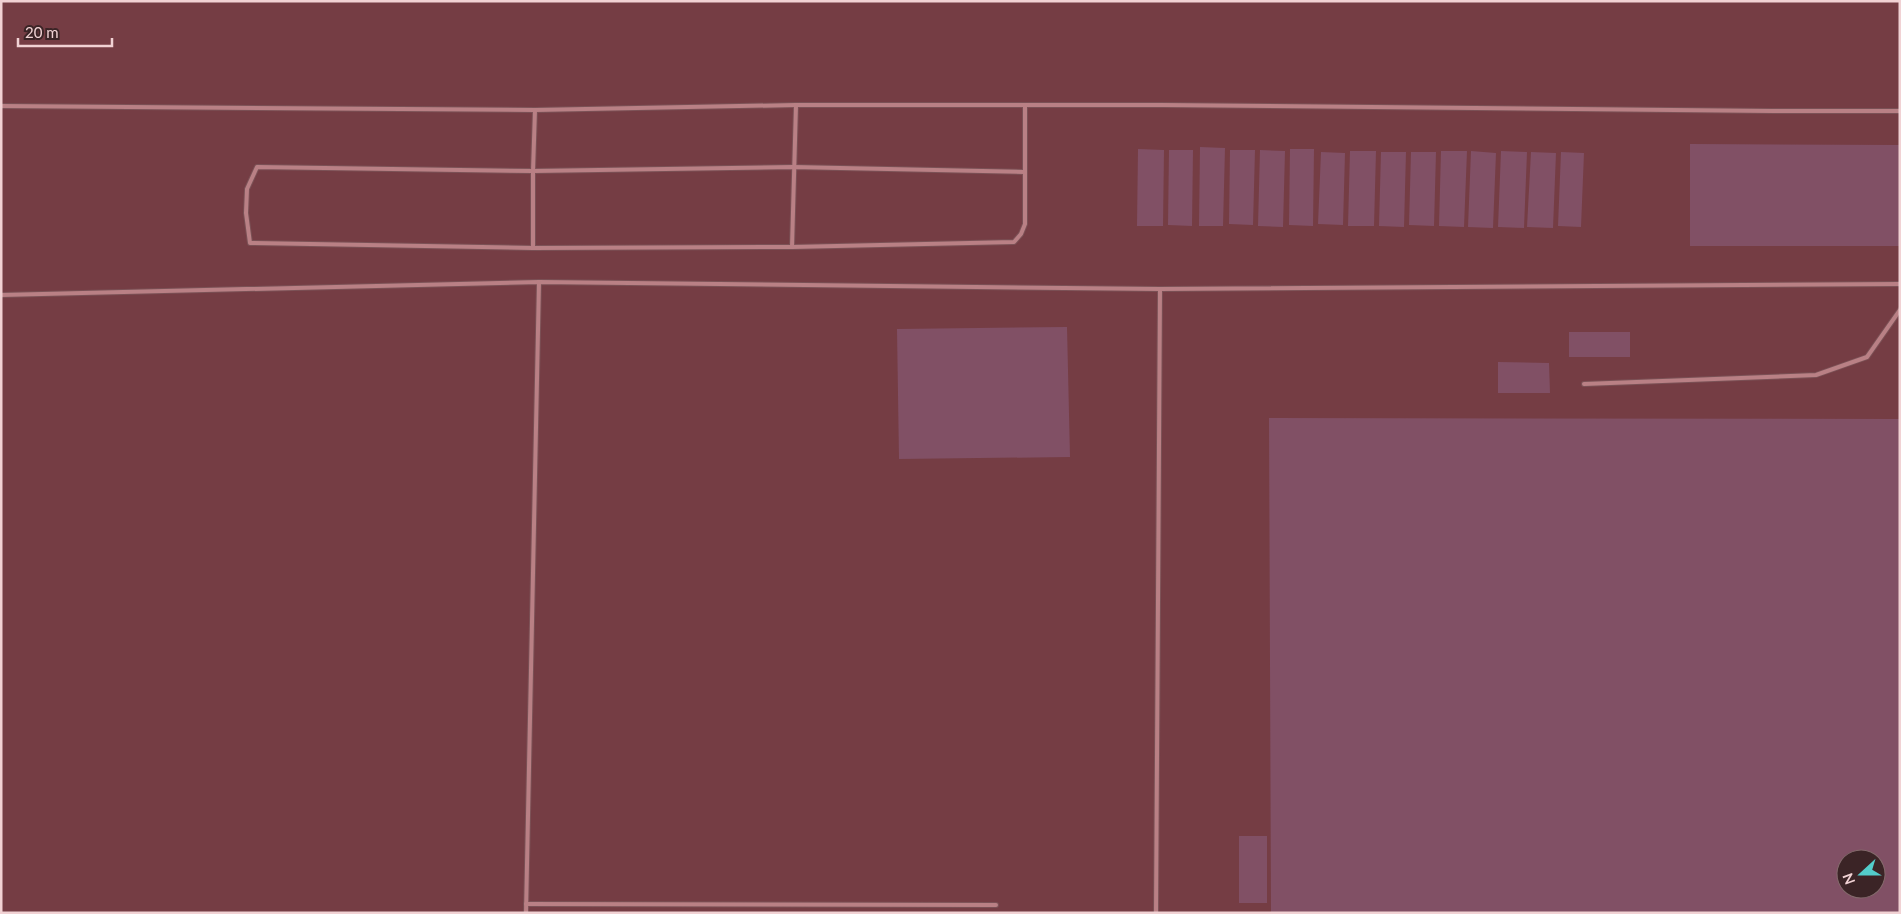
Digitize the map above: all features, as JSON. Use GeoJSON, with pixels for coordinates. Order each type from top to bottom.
{"type":"FeatureCollection","features":[{"type":"Feature","properties":{"kind":"lane"},"geometry":{"type":"LineString","coordinates":[[792,247],[796,105]]}},
{"type":"Feature","properties":{"kind":"lane"},"geometry":{"type":"LineString","coordinates":[[1,106],[535,110],[796,105],[1025,105],[1900,111]]}},
{"type":"Feature","properties":{"kind":"lane"},"geometry":{"type":"LineString","coordinates":[[1024,172],[793,167],[533,171],[257,167],[246,189],[246,213],[250,244],[533,248],[792,247],[1014,242],[1021,234],[1025,224],[1025,105]]}},
{"type":"Feature","properties":{"kind":"lane"},"geometry":{"type":"LineString","coordinates":[[533,248],[535,110]]}},
{"type":"Feature","properties":{"kind":"lane"},"geometry":{"type":"LineString","coordinates":[[526,913],[539,282]]}},
{"type":"Feature","properties":{"kind":"lane"},"geometry":{"type":"LineString","coordinates":[[1,295],[539,282],[1160,290],[1900,284]]}},
{"type":"Feature","properties":{"kind":"lane"},"geometry":{"type":"LineString","coordinates":[[1156,913],[1160,290]]}},
{"type":"Feature","properties":{"kind":"lane"},"geometry":{"type":"LineString","coordinates":[[1584,384],[1816,375],[1867,357],[1900,310]]}},
{"type":"Feature","properties":{"kind":"lane"},"geometry":{"type":"LineString","coordinates":[[526,904],[996,905]]}},
{"type":"Feature","properties":{"kind":"shaded area"},"geometry":{"type":"Polygon","coordinates":[[[1,1],[1900,1],[1900,913],[1,913],[1,1]]]}},
{"type":"Feature","properties":{"kind":"building"},"geometry":{"type":"Polygon","coordinates":[[[1690,144],[1900,145],[1900,246],[1690,246],[1690,144]]]}},
{"type":"Feature","properties":{"kind":"building"},"geometry":{"type":"Polygon","coordinates":[[[1200,147],[1225,148],[1223,226],[1199,226],[1200,147]]]}},
{"type":"Feature","properties":{"kind":"building"},"geometry":{"type":"Polygon","coordinates":[[[1138,149],[1164,150],[1163,226],[1137,226],[1138,149]]]}},
{"type":"Feature","properties":{"kind":"building"},"geometry":{"type":"Polygon","coordinates":[[[1290,149],[1314,149],[1313,226],[1289,225],[1290,149]]]}},
{"type":"Feature","properties":{"kind":"building"},"geometry":{"type":"Polygon","coordinates":[[[1169,150],[1193,150],[1192,226],[1168,225],[1169,150]]]}},
{"type":"Feature","properties":{"kind":"building"},"geometry":{"type":"Polygon","coordinates":[[[1230,150],[1255,150],[1253,225],[1229,224],[1230,150]]]}},
{"type":"Feature","properties":{"kind":"building"},"geometry":{"type":"Polygon","coordinates":[[[1260,150],[1285,151],[1283,227],[1258,226],[1260,150]]]}},
{"type":"Feature","properties":{"kind":"building"},"geometry":{"type":"Polygon","coordinates":[[[1350,151],[1376,151],[1374,226],[1348,226],[1350,151]]]}},
{"type":"Feature","properties":{"kind":"building"},"geometry":{"type":"Polygon","coordinates":[[[1441,151],[1467,151],[1464,227],[1439,226],[1441,151]]]}},
{"type":"Feature","properties":{"kind":"building"},"geometry":{"type":"Polygon","coordinates":[[[1471,151],[1496,153],[1493,228],[1468,227],[1471,151]]]}},
{"type":"Feature","properties":{"kind":"building"},"geometry":{"type":"Polygon","coordinates":[[[1501,151],[1527,152],[1524,228],[1498,227],[1501,151]]]}},
{"type":"Feature","properties":{"kind":"building"},"geometry":{"type":"Polygon","coordinates":[[[1321,152],[1345,153],[1343,225],[1318,224],[1321,152]]]}},
{"type":"Feature","properties":{"kind":"building"},"geometry":{"type":"Polygon","coordinates":[[[1381,152],[1406,152],[1404,227],[1379,226],[1381,152]]]}},
{"type":"Feature","properties":{"kind":"building"},"geometry":{"type":"Polygon","coordinates":[[[1411,152],[1436,152],[1434,226],[1409,225],[1411,152]]]}},
{"type":"Feature","properties":{"kind":"building"},"geometry":{"type":"Polygon","coordinates":[[[1531,152],[1556,153],[1553,228],[1527,227],[1531,152]]]}},
{"type":"Feature","properties":{"kind":"building"},"geometry":{"type":"Polygon","coordinates":[[[1561,152],[1584,153],[1581,227],[1558,226],[1561,152]]]}},
{"type":"Feature","properties":{"kind":"building"},"geometry":{"type":"Polygon","coordinates":[[[1067,327],[1070,457],[899,459],[897,329],[1067,327]]]}},
{"type":"Feature","properties":{"kind":"building"},"geometry":{"type":"Polygon","coordinates":[[[1569,332],[1630,332],[1630,357],[1569,357],[1569,332]]]}},
{"type":"Feature","properties":{"kind":"building"},"geometry":{"type":"Polygon","coordinates":[[[1498,362],[1549,363],[1550,393],[1498,393],[1498,362]]]}},
{"type":"Feature","properties":{"kind":"building"},"geometry":{"type":"Polygon","coordinates":[[[1269,418],[1900,419],[1900,913],[1271,913],[1269,418]]]}},
{"type":"Feature","properties":{"kind":"building"},"geometry":{"type":"Polygon","coordinates":[[[1239,836],[1267,836],[1267,903],[1239,903],[1239,836]]]}}]}
